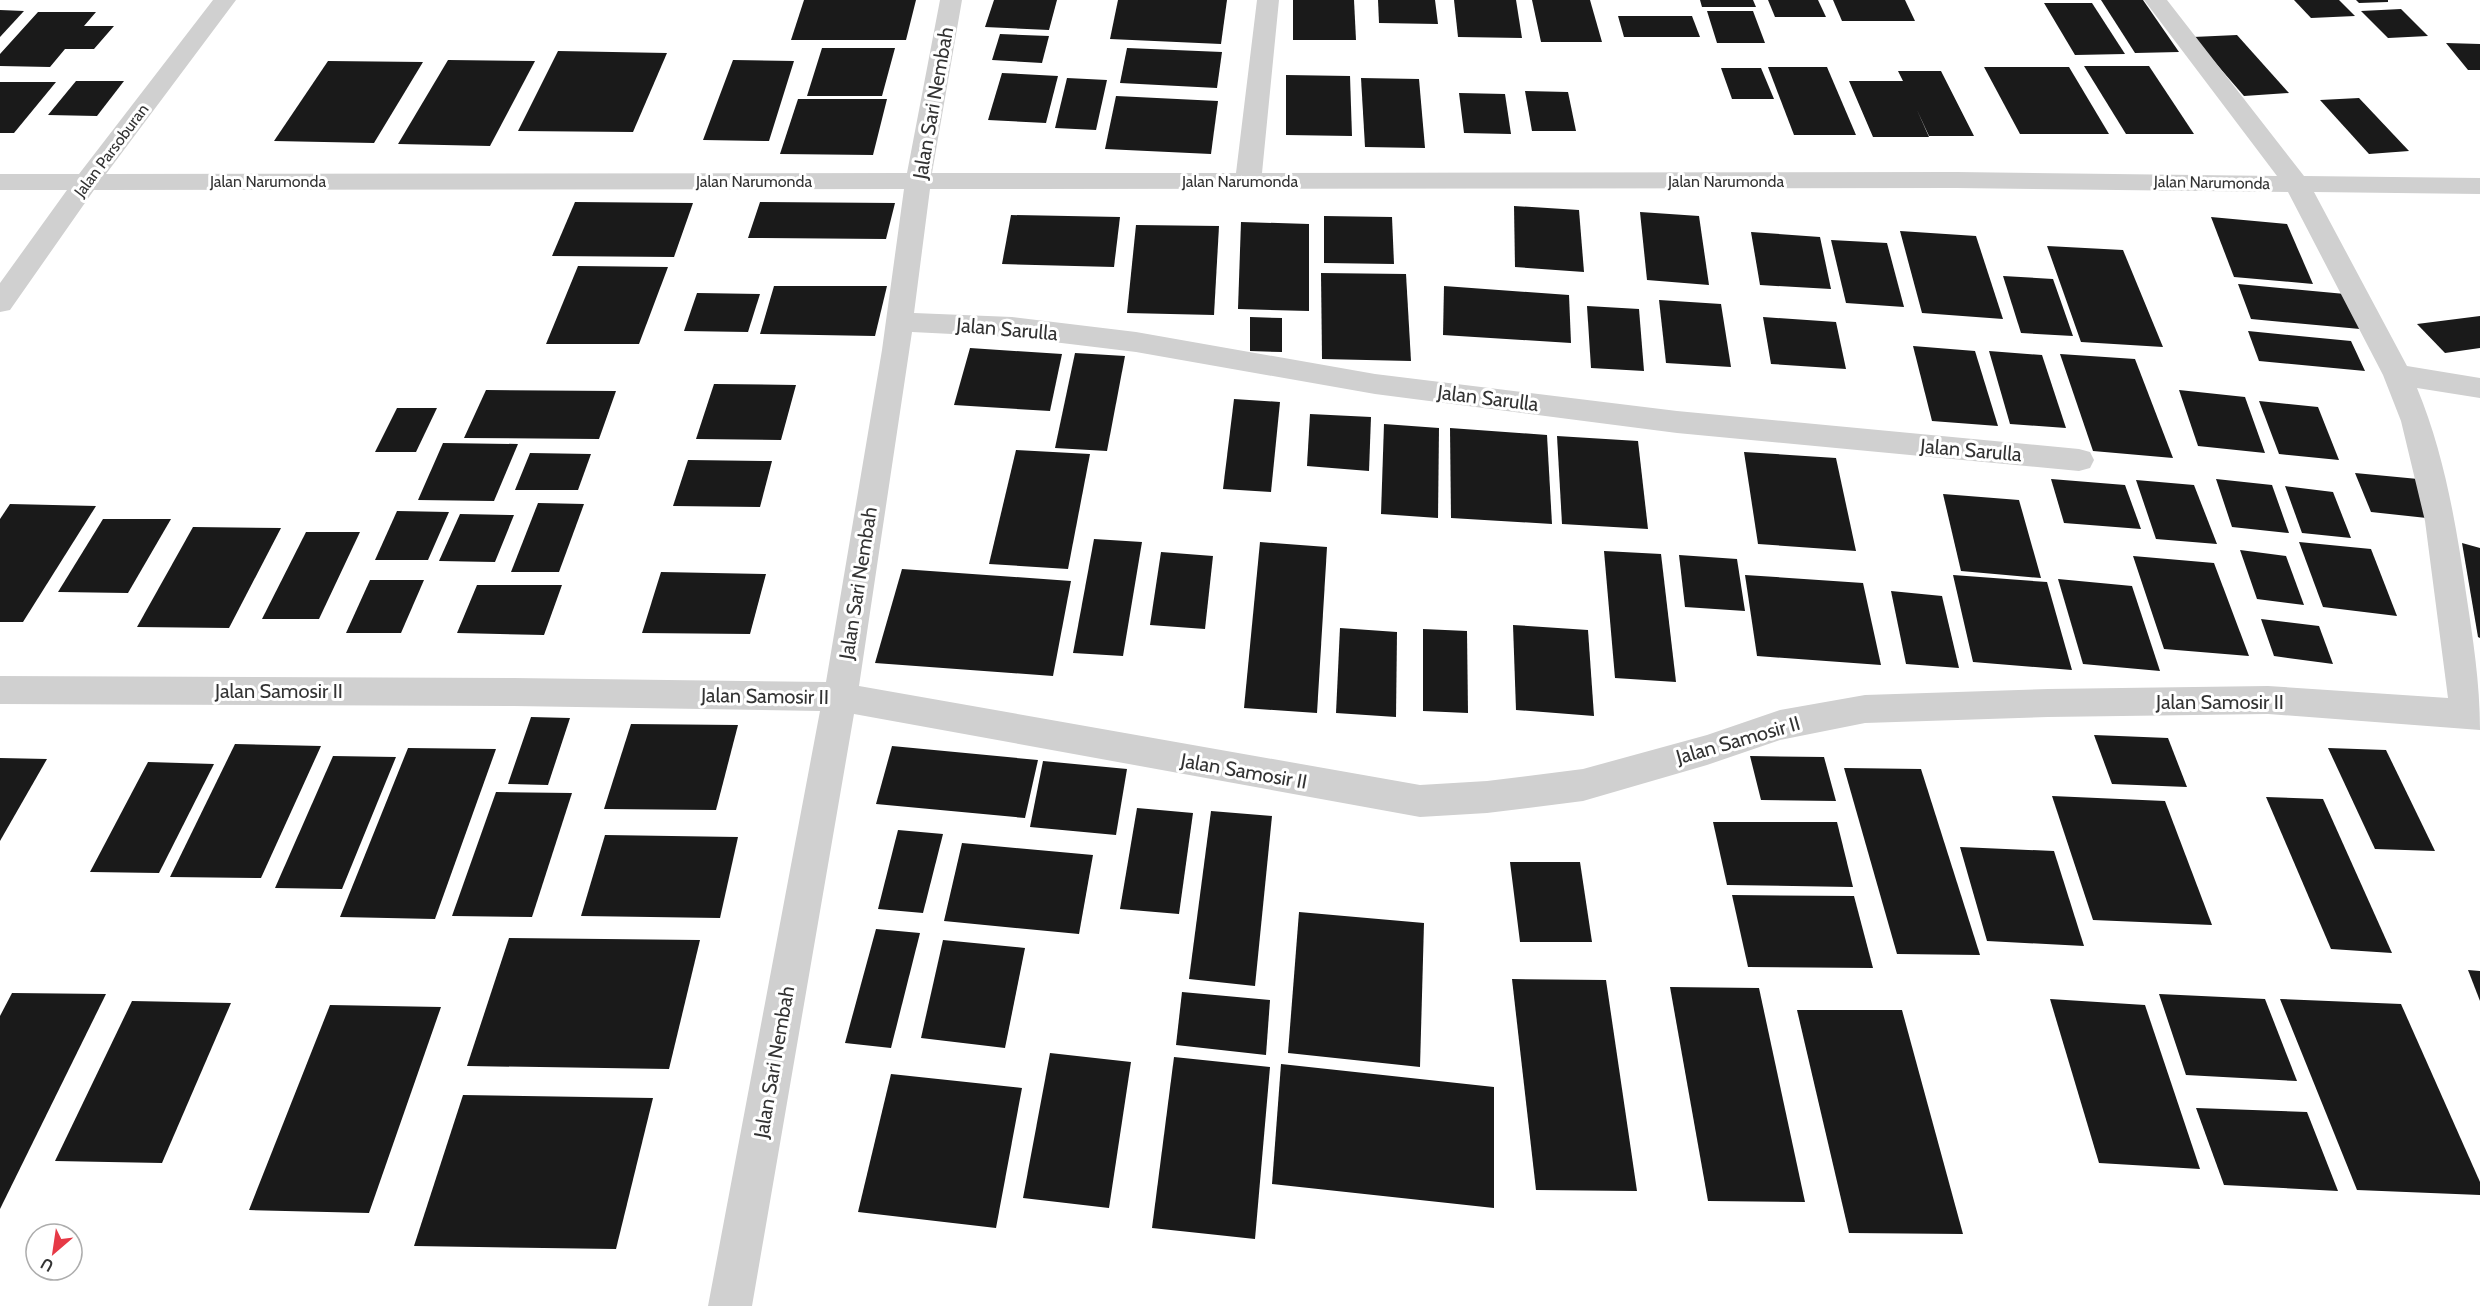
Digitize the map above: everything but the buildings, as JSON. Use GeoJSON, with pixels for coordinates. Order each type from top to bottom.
{"type":"FeatureCollection","features":[{"type":"Feature","properties":{"kind":"street","name":"Jalan Parsoburan"},"geometry":{"type":"LineString","coordinates":[[0,303],[87,181],[225,0]]}},
{"type":"Feature","properties":{"kind":"street","name":"Jalan Sari Nembah"},"geometry":{"type":"LineString","coordinates":[[730,1306],[840,697],[900,322],[918,180],[951,0]]}},
{"type":"Feature","properties":{"kind":"street"},"geometry":{"type":"LineString","coordinates":[[1248,182],[1268,0]]}},
{"type":"Feature","properties":{"kind":"street"},"geometry":{"type":"LineString","coordinates":[[2155,0],[2296,183],[2397,375],[2416,421],[2440,520],[2473,714]]}},
{"type":"Feature","properties":{"kind":"street","name":"Jalan Narumonda"},"geometry":{"type":"LineString","coordinates":[[0,182],[1956,180],[2480,186]]}},
{"type":"Feature","properties":{"kind":"street","name":"Jalan Sarulla"},"geometry":{"type":"LineString","coordinates":[[900,322],[1012,327],[1136,342],[1375,384],[1677,422],[2079,460]]}},
{"type":"Feature","properties":{"kind":"street"},"geometry":{"type":"LineString","coordinates":[[2397,375],[2480,388]]}},
{"type":"Feature","properties":{"kind":"street","name":"Jalan Samosir II"},"geometry":{"type":"LineString","coordinates":[[0,690],[502,692],[840,697],[1420,801],[1487,797],[1583,784],[1707,750],[1780,725],[1865,709],[2048,703],[2268,700],[2473,714]]}}]}
